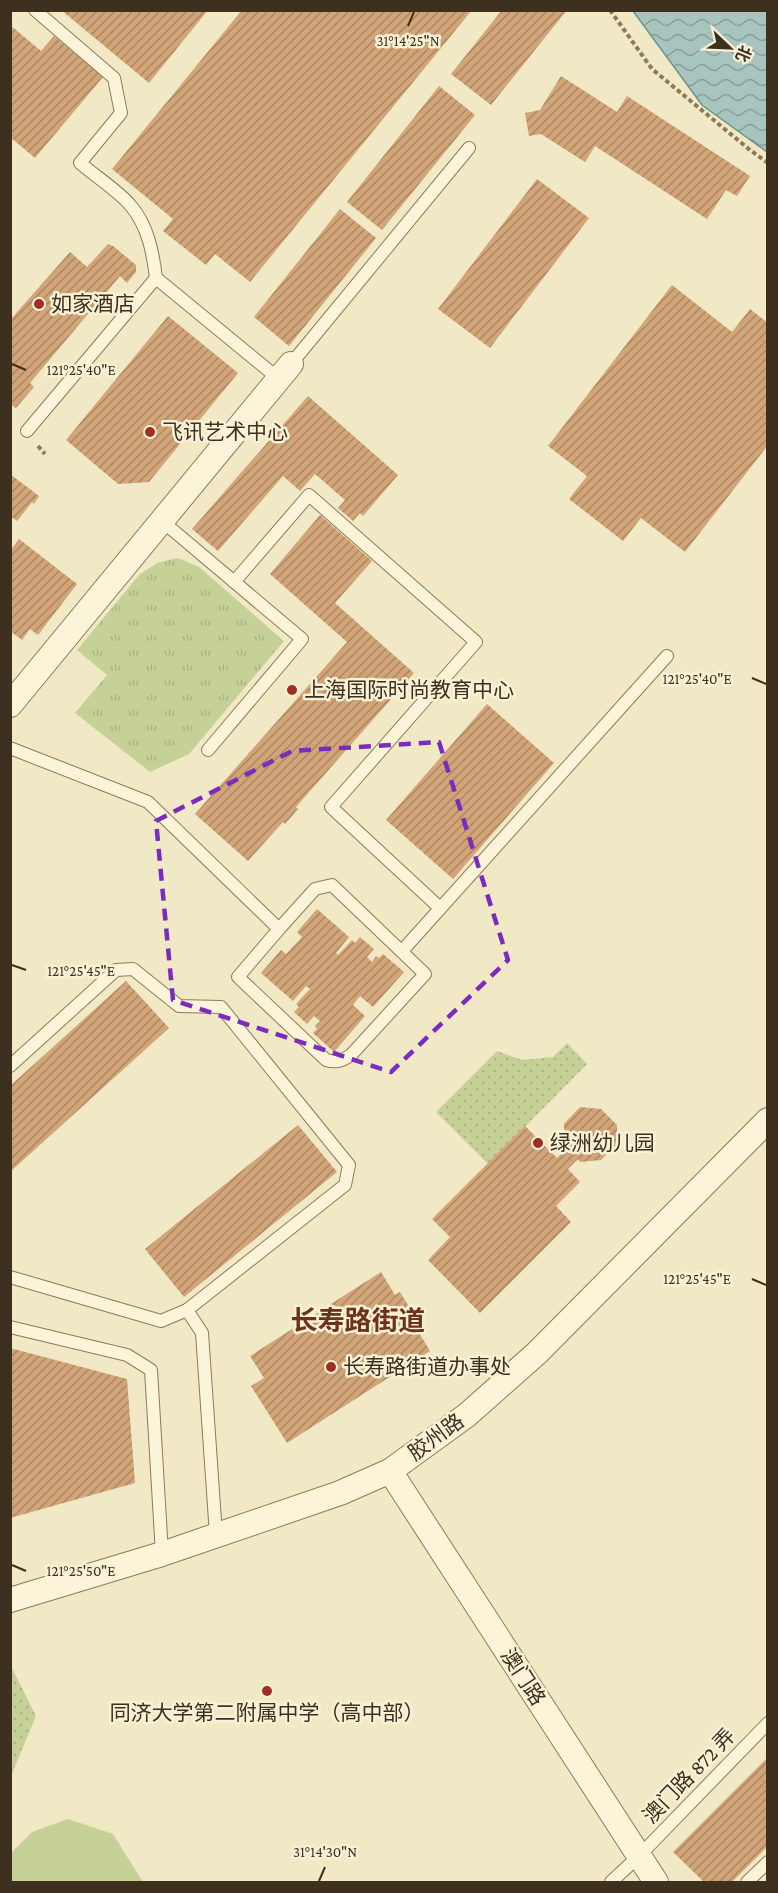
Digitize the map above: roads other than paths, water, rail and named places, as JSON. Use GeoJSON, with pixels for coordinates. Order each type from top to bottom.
{"type":"FeatureCollection","features":[{"type":"Feature","properties":{"kind":"street"},"geometry":{"type":"LineString","coordinates":[[10,705],[285,372]]}},
{"type":"Feature","properties":{"kind":"street","name":"胶州路"},"geometry":{"type":"LineString","coordinates":[[10,1600],[162,1554],[340,1493],[390,1471],[467,1415],[537,1353],[768,1120]]}},
{"type":"Feature","properties":{"kind":"street","name":"澳门路"},"geometry":{"type":"LineString","coordinates":[[390,1471],[656,1882]]}},
{"type":"Feature","properties":{"kind":"lane"},"geometry":{"type":"LineString","coordinates":[[35,10],[114,78],[121,113],[80,163],[131,206],[146,232],[156,278],[285,372],[469,148]]}},
{"type":"Feature","properties":{"kind":"lane"},"geometry":{"type":"LineString","coordinates":[[27,431],[156,278]]}},
{"type":"Feature","properties":{"kind":"lane"},"geometry":{"type":"LineString","coordinates":[[234,582],[309,495],[476,642],[331,807],[440,908]]}},
{"type":"Feature","properties":{"kind":"lane"},"geometry":{"type":"LineString","coordinates":[[162,521],[302,639],[208,750]]}},
{"type":"Feature","properties":{"kind":"lane"},"geometry":{"type":"LineString","coordinates":[[402,951],[667,656]]}},
{"type":"Feature","properties":{"kind":"lane"},"geometry":{"type":"LineString","coordinates":[[10,748],[148,802],[279,929]]}},
{"type":"Feature","properties":{"kind":"lane"},"geometry":{"type":"LineString","coordinates":[[332,885],[425,974],[351,1055],[343,1061],[326,1060],[238,978],[279,929],[315,889],[332,885]]}},
{"type":"Feature","properties":{"kind":"lane"},"geometry":{"type":"LineString","coordinates":[[10,1066],[116,970],[133,969],[179,1006],[221,1007],[350,1166],[345,1185],[187,1310],[161,1321],[10,1277]]}},
{"type":"Feature","properties":{"kind":"lane"},"geometry":{"type":"LineString","coordinates":[[187,1310],[202,1333],[216,1535]]}},
{"type":"Feature","properties":{"kind":"lane"},"geometry":{"type":"LineString","coordinates":[[10,1327],[127,1355],[151,1370],[162,1554]]}},
{"type":"Feature","properties":{"kind":"lane","name":"澳门路 872 弄"},"geometry":{"type":"LineString","coordinates":[[611,1882],[768,1723]]}},
{"type":"Feature","properties":{"kind":"lane"},"geometry":{"type":"LineString","coordinates":[[747,1882],[768,1862]]}},
{"type":"Feature","properties":{"kind":"water"},"geometry":{"type":"Polygon","coordinates":[[[633,11],[767,11],[767,152],[702,105],[633,11]]]}},
{"type":"Feature","properties":{"kind":"place","name":"如家酒店"},"geometry":{"type":"Point","coordinates":[39,304]}},
{"type":"Feature","properties":{"kind":"place","name":"飞讯艺术中心"},"geometry":{"type":"Point","coordinates":[150,432]}},
{"type":"Feature","properties":{"kind":"place","name":"上海国际时尚教育中心"},"geometry":{"type":"Point","coordinates":[292,690]}},
{"type":"Feature","properties":{"kind":"place","name":"绿洲幼儿园"},"geometry":{"type":"Point","coordinates":[538,1143]}},
{"type":"Feature","properties":{"kind":"place","name":"长寿路街道办事处"},"geometry":{"type":"Point","coordinates":[331,1367]}},
{"type":"Feature","properties":{"kind":"place","name":"同济大学第二附属中学（高中部）"},"geometry":{"type":"Point","coordinates":[267,1691]}},
{"type":"Feature","properties":{"kind":"district","name":"长寿路街道"},"geometry":{"type":"Point","coordinates":[358,1321]}}]}
